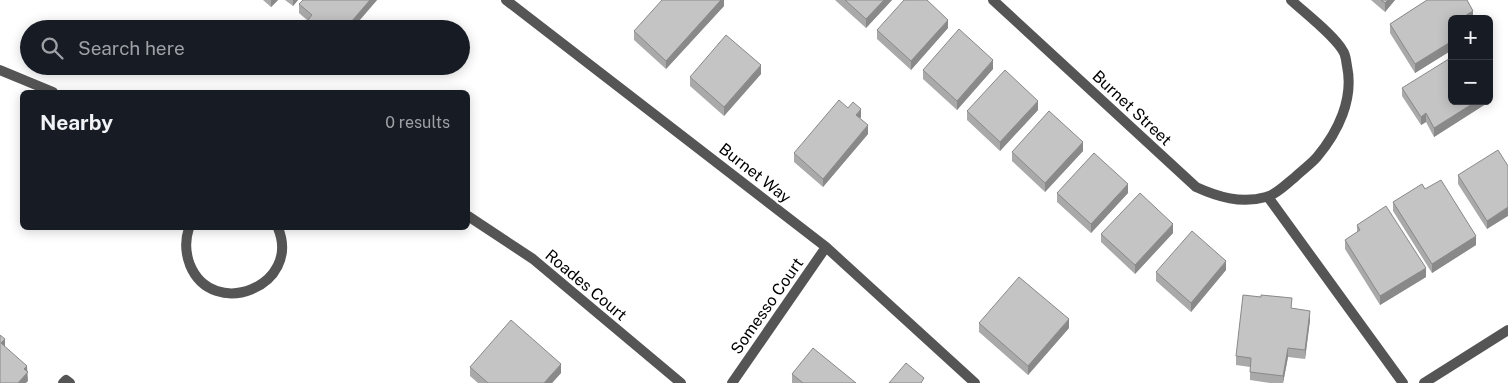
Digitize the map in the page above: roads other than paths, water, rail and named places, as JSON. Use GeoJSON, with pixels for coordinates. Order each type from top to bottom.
{"type":"FeatureCollection","features":[{"type":"Feature","properties":{"kind":"street","name":"Burnet Way"},"geometry":{"type":"LineString","coordinates":[[506,0],[826,247],[975,383]]}},
{"type":"Feature","properties":{"kind":"street","name":"Burnet Street"},"geometry":{"type":"LineString","coordinates":[[993,0],[1196,186],[1218,197],[1237,200],[1268,197],[1288,183],[1316,158],[1336,128],[1345,109],[1349,93],[1349,74],[1344,52],[1292,0]]}},
{"type":"Feature","properties":{"kind":"street"},"geometry":{"type":"LineString","coordinates":[[0,70],[48,90]]}},
{"type":"Feature","properties":{"kind":"street"},"geometry":{"type":"LineString","coordinates":[[1268,197],[1403,383]]}},
{"type":"Feature","properties":{"kind":"street","name":"Roades Court"},"geometry":{"type":"LineString","coordinates":[[470,217],[533,259],[682,383]]}},
{"type":"Feature","properties":{"kind":"street"},"geometry":{"type":"LineString","coordinates":[[189,230],[186,235],[186,255],[193,272],[206,286],[224,293],[243,293],[261,286],[274,272],[281,255],[282,236],[279,230]]}},
{"type":"Feature","properties":{"kind":"street","name":"Somesso Court"},"geometry":{"type":"LineString","coordinates":[[732,383],[826,247]]}},
{"type":"Feature","properties":{"kind":"street"},"geometry":{"type":"LineString","coordinates":[[1424,383],[1508,330]]}},
{"type":"Feature","properties":{"kind":"street"},"geometry":{"type":"LineString","coordinates":[[64,383],[66,380],[70,383]]}}]}
